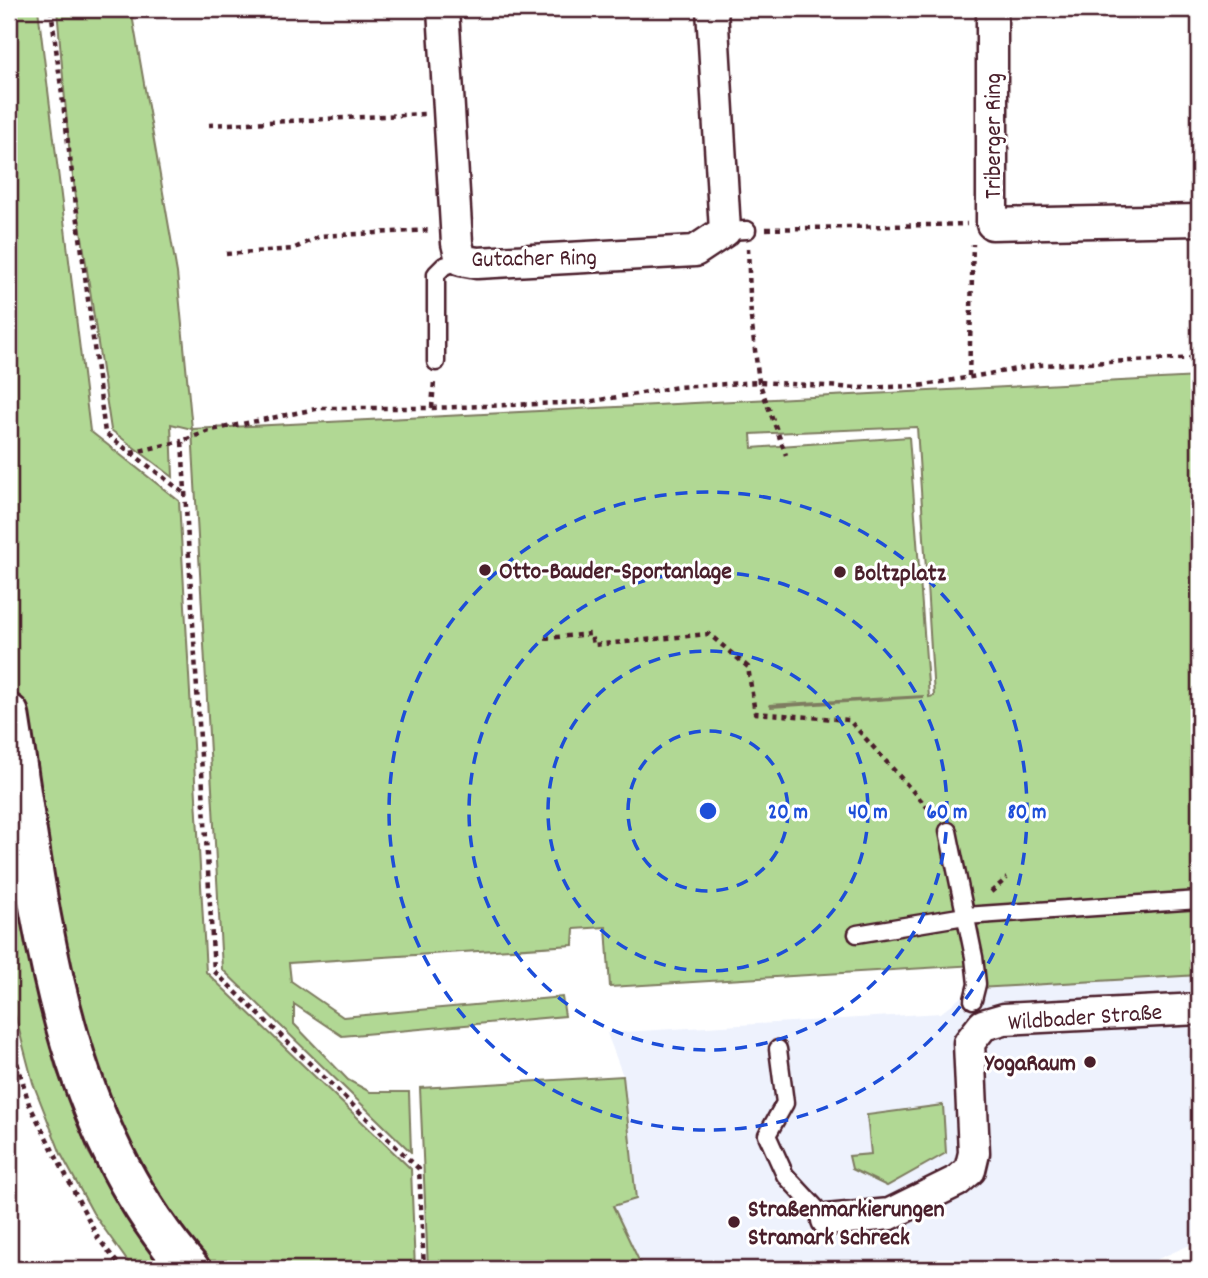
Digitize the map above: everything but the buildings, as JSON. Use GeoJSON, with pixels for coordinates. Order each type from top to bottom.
{"type":"FeatureCollection","features":[{"type":"Feature","properties":{"kind":"main road"},"geometry":{"type":"LineString","coordinates":[[9,714],[44,931],[73,1056],[110,1150],[141,1205],[190,1269]]}},
{"type":"Feature","properties":{"kind":"street","name":"Gutacher Ring"},"geometry":{"type":"LineString","coordinates":[[443,9],[456,229],[461,260],[477,263],[695,251],[736,230]]}},
{"type":"Feature","properties":{"kind":"street"},"geometry":{"type":"LineString","coordinates":[[712,9],[736,230]]}},
{"type":"Feature","properties":{"kind":"street","name":"Triberger Ring"},"geometry":{"type":"LineString","coordinates":[[992,9],[983,224],[1199,220]]}},
{"type":"Feature","properties":{"kind":"street","name":"Wildbader Straße"},"geometry":{"type":"LineString","coordinates":[[827,1220],[890,1214],[957,1181],[970,1170],[974,1153],[969,1043],[983,1025],[1004,1019],[1199,1009]]}},
{"type":"Feature","properties":{"kind":"lane"},"geometry":{"type":"LineString","coordinates":[[436,362],[436,274],[443,266],[461,260]]}},
{"type":"Feature","properties":{"kind":"lane"},"geometry":{"type":"LineString","coordinates":[[948,831],[974,957],[977,984],[973,1000]]}},
{"type":"Feature","properties":{"kind":"lane"},"geometry":{"type":"LineString","coordinates":[[857,934],[965,916],[1199,900]]}},
{"type":"Feature","properties":{"kind":"lane"},"geometry":{"type":"LineString","coordinates":[[778,1049],[785,1103],[767,1135],[785,1175],[827,1220]]}},
{"type":"Feature","properties":{"kind":"path"},"geometry":{"type":"LineString","coordinates":[[51,9],[105,433],[184,493]]}},
{"type":"Feature","properties":{"kind":"path"},"geometry":{"type":"LineString","coordinates":[[209,125],[449,113]]}},
{"type":"Feature","properties":{"kind":"path"},"geometry":{"type":"LineString","coordinates":[[786,455],[759,382],[736,230],[983,224],[970,376]]}},
{"type":"Feature","properties":{"kind":"path"},"geometry":{"type":"LineString","coordinates":[[226,254],[293,249],[320,236],[456,229]]}},
{"type":"Feature","properties":{"kind":"path"},"geometry":{"type":"LineString","coordinates":[[131,453],[182,441],[212,430],[321,408],[432,408],[587,402],[678,387],[759,382],[858,388],[919,386],[1040,365],[1199,358]]}},
{"type":"Feature","properties":{"kind":"path"},"geometry":{"type":"LineString","coordinates":[[182,441],[214,971],[419,1168],[424,1269]]}},
{"type":"Feature","properties":{"kind":"path"},"geometry":{"type":"LineString","coordinates":[[544,638],[591,634],[593,645],[709,634],[748,667],[755,713],[849,720],[948,831]]}},
{"type":"Feature","properties":{"kind":"path"},"geometry":{"type":"LineString","coordinates":[[9,1034],[11,1051],[29,1104],[98,1238],[122,1269]]}},
{"type":"Feature","properties":{"kind":"path"},"geometry":{"type":"LineString","coordinates":[[1182,1269],[1199,1262]]}},
{"type":"Feature","properties":{"kind":"shaded area"},"geometry":{"type":"Polygon","coordinates":[[[1199,974],[1199,1241],[1135,1269],[643,1269],[613,1206],[636,1199],[623,1076],[607,1033],[941,1013],[977,984],[1199,974]]]}},
{"type":"Feature","properties":{"kind":"green space"},"geometry":{"type":"Polygon","coordinates":[[[9,9],[38,9],[90,431],[179,501],[206,972],[411,1169],[415,1269],[209,1269],[179,1235],[105,1113],[44,860],[9,655],[9,9]]]}},
{"type":"Feature","properties":{"kind":"green space"},"geometry":{"type":"Polygon","coordinates":[[[57,9],[131,9],[177,273],[192,429],[171,424],[173,477],[111,430],[70,157],[57,9]]]}},
{"type":"Feature","properties":{"kind":"green space","name":"Otto-Bauder-Sportanlage"},"geometry":{"type":"Polygon","coordinates":[[[1199,377],[1199,975],[978,988],[976,965],[610,987],[606,927],[574,929],[573,945],[289,963],[291,981],[343,1017],[562,997],[565,1016],[342,1036],[294,1004],[294,1024],[348,1080],[370,1092],[409,1092],[411,1152],[222,969],[192,429],[1199,377]],[[917,427],[751,434],[752,448],[909,437],[929,697],[934,696],[917,427]],[[923,696],[770,705],[771,707],[923,696]]]}},
{"type":"Feature","properties":{"kind":"green space"},"geometry":{"type":"Polygon","coordinates":[[[9,831],[29,957],[55,1066],[89,1153],[150,1252],[166,1269],[133,1269],[93,1213],[61,1154],[33,1083],[9,992],[9,831]]]}},
{"type":"Feature","properties":{"kind":"green space"},"geometry":{"type":"Polygon","coordinates":[[[623,1076],[636,1199],[613,1206],[643,1269],[428,1269],[420,1088],[623,1076]]]}},
{"type":"Feature","properties":{"kind":"green space"},"geometry":{"type":"Polygon","coordinates":[[[943,1105],[946,1153],[887,1186],[852,1169],[849,1156],[871,1154],[867,1115],[943,1105]]]}},
{"type":"Feature","properties":{"kind":"place","name":"Otto-Bauder-Sportanlage"},"geometry":{"type":"Point","coordinates":[485,570]}},
{"type":"Feature","properties":{"kind":"place","name":"Boltzplatz"},"geometry":{"type":"Point","coordinates":[840,572]}},
{"type":"Feature","properties":{"kind":"place","name":"YogaRaum"},"geometry":{"type":"Point","coordinates":[1090,1062]}},
{"type":"Feature","properties":{"kind":"place","name":"Straßenmarkierungen Stramark Schreck"},"geometry":{"type":"Point","coordinates":[734,1222]}}]}
